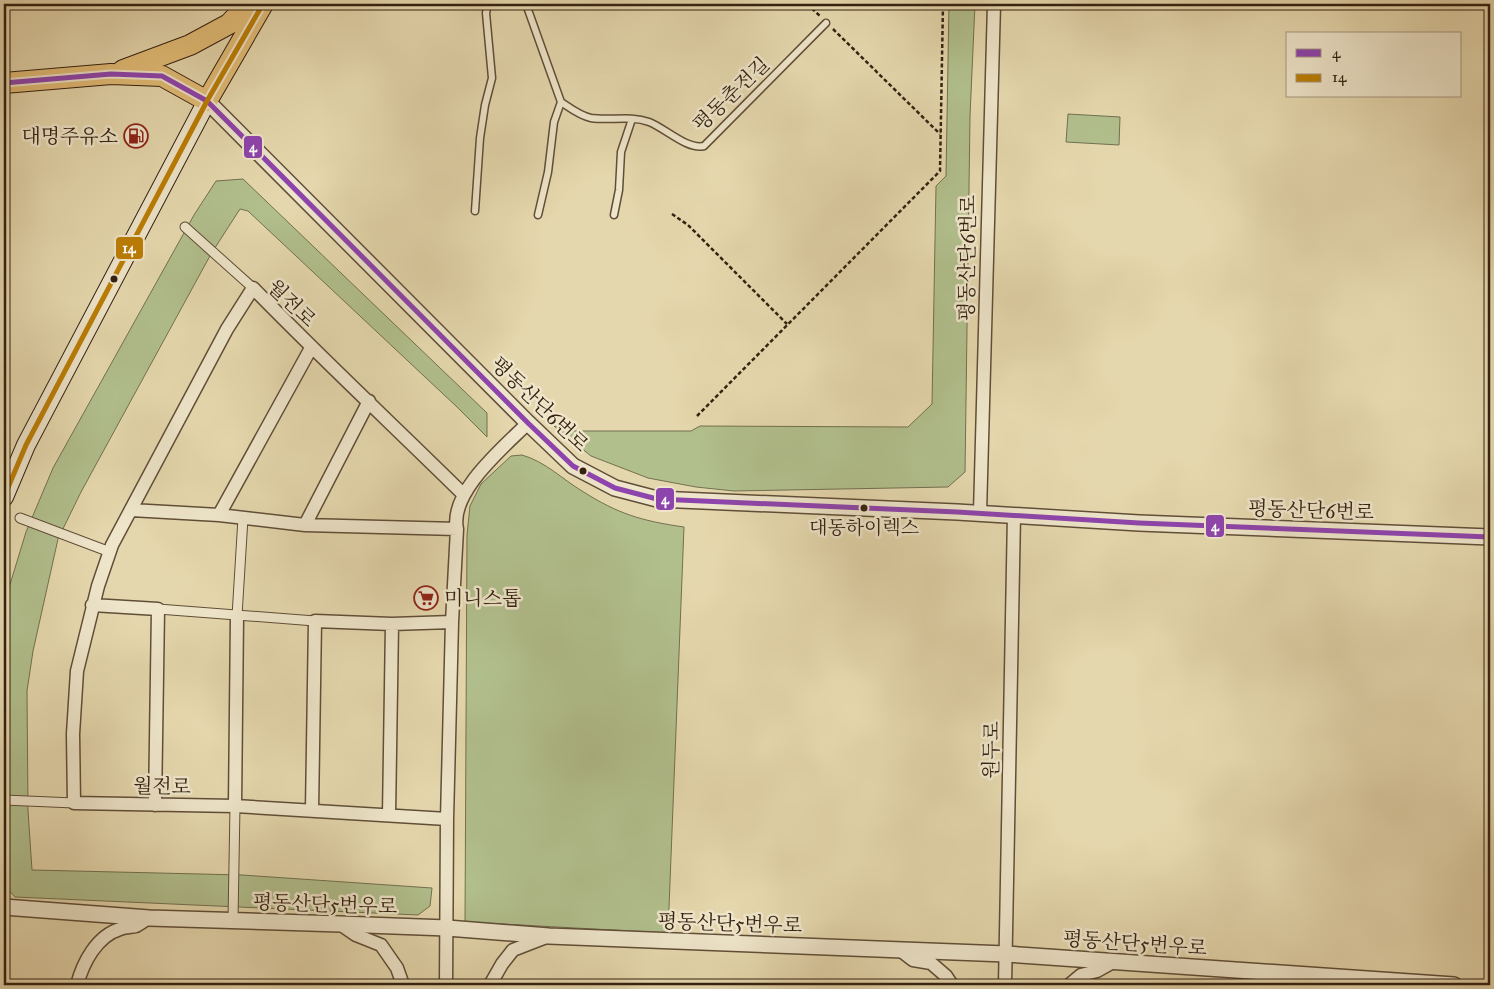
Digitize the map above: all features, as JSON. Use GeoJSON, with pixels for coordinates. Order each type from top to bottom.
{"type":"FeatureCollection","features":[{"type":"Feature","properties":{"kind":"main road"},"geometry":{"type":"LineString","coordinates":[[111,74],[190,44],[229,24],[248,4]]}},
{"type":"Feature","properties":{"kind":"main road"},"geometry":{"type":"LineString","coordinates":[[4,497],[26,445],[207,100],[263,4]]}},
{"type":"Feature","properties":{"kind":"main road"},"geometry":{"type":"LineString","coordinates":[[4,83],[111,74],[162,76],[207,100]]}},
{"type":"Feature","properties":{"kind":"main road"},"geometry":{"type":"LineString","coordinates":[[4,473],[26,445]]}},
{"type":"Feature","properties":{"kind":"street","name":"평동산단6번로"},"geometry":{"type":"LineString","coordinates":[[980,513],[994,4]]}},
{"type":"Feature","properties":{"kind":"street","name":"평동산단6번로"},"geometry":{"type":"LineString","coordinates":[[207,100],[574,466],[615,488],[657,499],[980,513],[1139,523],[1490,537]]}},
{"type":"Feature","properties":{"kind":"street"},"geometry":{"type":"LineString","coordinates":[[185,227],[253,288]]}},
{"type":"Feature","properties":{"kind":"street","name":"월전로"},"geometry":{"type":"LineString","coordinates":[[447,819],[235,806],[74,803],[74,701],[77,671],[92,606],[112,545],[227,329],[253,288],[311,348],[369,401],[464,495]]}},
{"type":"Feature","properties":{"kind":"street"},"geometry":{"type":"LineString","coordinates":[[218,515],[311,348]]}},
{"type":"Feature","properties":{"kind":"street"},"geometry":{"type":"LineString","coordinates":[[305,524],[369,401]]}},
{"type":"Feature","properties":{"kind":"street"},"geometry":{"type":"LineString","coordinates":[[446,985],[447,819],[452,622],[457,529],[455,519],[470,484],[528,422]]}},
{"type":"Feature","properties":{"kind":"street"},"geometry":{"type":"LineString","coordinates":[[131,510],[218,515],[305,524],[457,529]]}},
{"type":"Feature","properties":{"kind":"street","name":"원두로"},"geometry":{"type":"LineString","coordinates":[[1005,985],[1014,515]]}},
{"type":"Feature","properties":{"kind":"street"},"geometry":{"type":"LineString","coordinates":[[20,518],[110,552]]}},
{"type":"Feature","properties":{"kind":"street"},"geometry":{"type":"LineString","coordinates":[[233,920],[237,616],[243,518]]}},
{"type":"Feature","properties":{"kind":"street"},"geometry":{"type":"LineString","coordinates":[[92,606],[315,621],[392,624],[452,622]]}},
{"type":"Feature","properties":{"kind":"street"},"geometry":{"type":"LineString","coordinates":[[155,805],[158,609]]}},
{"type":"Feature","properties":{"kind":"street"},"geometry":{"type":"LineString","coordinates":[[312,810],[315,621]]}},
{"type":"Feature","properties":{"kind":"street"},"geometry":{"type":"LineString","coordinates":[[389,815],[392,624]]}},
{"type":"Feature","properties":{"kind":"street"},"geometry":{"type":"LineString","coordinates":[[4,800],[74,803]]}},
{"type":"Feature","properties":{"kind":"street","name":"평동산단5번우로"},"geometry":{"type":"LineString","coordinates":[[4,907],[149,918],[447,928],[549,936],[1006,954],[1454,985]]}},
{"type":"Feature","properties":{"kind":"street"},"geometry":{"type":"LineString","coordinates":[[77,985],[86,959],[106,936],[120,929],[136,926],[149,918]]}},
{"type":"Feature","properties":{"kind":"street"},"geometry":{"type":"LineString","coordinates":[[340,924],[356,935],[381,945],[397,968],[403,985]]}},
{"type":"Feature","properties":{"kind":"street"},"geometry":{"type":"LineString","coordinates":[[490,985],[502,964],[513,950],[549,936]]}},
{"type":"Feature","properties":{"kind":"street"},"geometry":{"type":"LineString","coordinates":[[900,950],[913,960],[930,963],[946,976],[952,985]]}},
{"type":"Feature","properties":{"kind":"street"},"geometry":{"type":"LineString","coordinates":[[1070,985],[1081,975],[1097,971],[1113,962]]}},
{"type":"Feature","properties":{"kind":"lane"},"geometry":{"type":"LineString","coordinates":[[475,211],[480,138],[492,78],[486,13],[488,4]]}},
{"type":"Feature","properties":{"kind":"lane"},"geometry":{"type":"LineString","coordinates":[[526,4],[561,102],[554,122],[548,172],[538,215]]}},
{"type":"Feature","properties":{"kind":"lane","name":"평동춘전길"},"geometry":{"type":"LineString","coordinates":[[561,102],[591,118],[632,119],[650,122],[680,140],[698,147],[704,146],[826,22]]}},
{"type":"Feature","properties":{"kind":"lane"},"geometry":{"type":"LineString","coordinates":[[614,215],[619,190],[620,152],[632,119]]}},
{"type":"Feature","properties":{"kind":"path"},"geometry":{"type":"LineString","coordinates":[[807,4],[940,134]]}},
{"type":"Feature","properties":{"kind":"path"},"geometry":{"type":"LineString","coordinates":[[697,416],[940,171],[943,4]]}},
{"type":"Feature","properties":{"kind":"path"},"geometry":{"type":"LineString","coordinates":[[672,214],[688,224],[787,324]]}},
{"type":"Feature","properties":{"kind":"green space"},"geometry":{"type":"Polygon","coordinates":[[[949,4],[975,4],[970,116],[965,472],[948,487],[734,491],[696,487],[648,478],[591,456],[554,426],[575,431],[691,431],[700,426],[908,427],[932,404],[936,186],[946,176],[949,4]]]}},
{"type":"Feature","properties":{"kind":"green space"},"geometry":{"type":"Polygon","coordinates":[[[1068,114],[1120,117],[1119,145],[1066,142],[1068,114]]]}},
{"type":"Feature","properties":{"kind":"green space"},"geometry":{"type":"Polygon","coordinates":[[[243,179],[487,413],[487,437],[248,211],[240,209],[211,254],[81,492],[58,539],[33,651],[27,691],[28,811],[32,870],[242,875],[432,888],[430,906],[418,915],[15,897],[4,885],[4,604],[26,532],[53,468],[194,215],[216,181],[243,179]]]}},
{"type":"Feature","properties":{"kind":"green space"},"geometry":{"type":"Polygon","coordinates":[[[522,455],[539,462],[595,499],[619,511],[655,522],[684,527],[668,933],[465,922],[467,535],[470,506],[481,484],[511,456],[522,455]]]}},
{"type":"Feature","properties":{"kind":"transit line","name":"14"},"geometry":{"type":"LineString","coordinates":[[4,497],[26,445],[207,101],[263,4]]}},
{"type":"Feature","properties":{"kind":"transit line","name":"4"},"geometry":{"type":"LineString","coordinates":[[4,83],[111,74],[162,76],[207,101],[573,466],[615,488],[657,499],[957,512],[1139,523],[1490,537]]}},
{"type":"Feature","properties":{"kind":"place","name":"대명주유소"},"geometry":{"type":"Point","coordinates":[136,136]}},
{"type":"Feature","properties":{"kind":"place","name":"대동하이렉스"},"geometry":{"type":"Point","coordinates":[864,508]}},
{"type":"Feature","properties":{"kind":"place","name":"미니스톱"},"geometry":{"type":"Point","coordinates":[426,598]}}]}
